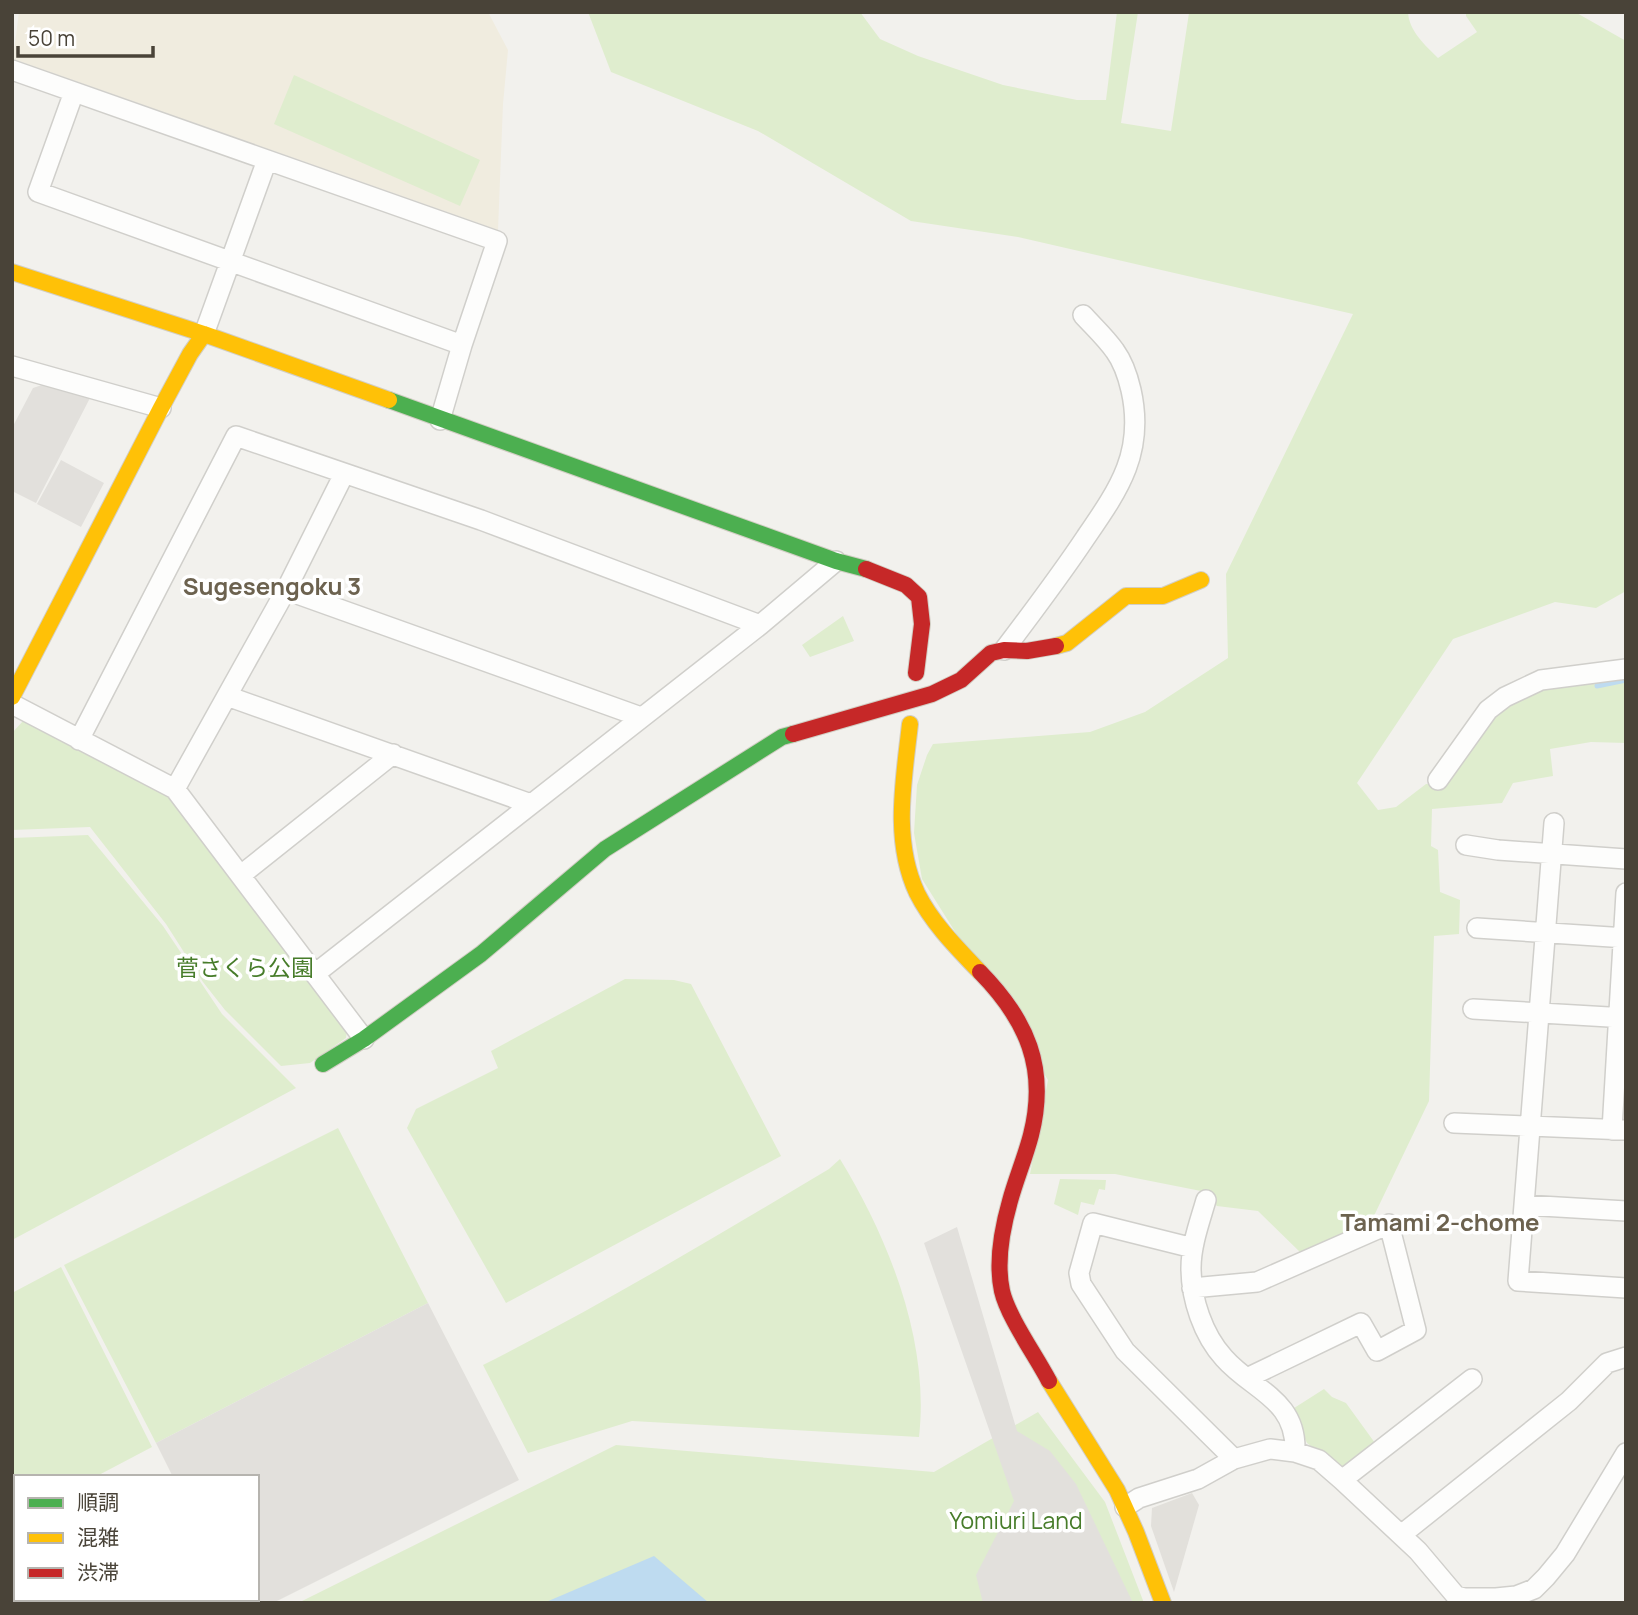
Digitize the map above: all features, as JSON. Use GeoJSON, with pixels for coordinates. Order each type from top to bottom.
{"type":"FeatureCollection","features":[{"type":"Feature","properties":{"kind":"street"},"geometry":{"type":"LineString","coordinates":[[12,69],[497,242],[440,420]]}},
{"type":"Feature","properties":{"kind":"street"},"geometry":{"type":"LineString","coordinates":[[74,92],[38,192],[462,345]]}},
{"type":"Feature","properties":{"kind":"street"},"geometry":{"type":"LineString","coordinates":[[12,697],[161,408],[204,334],[267,160]]}},
{"type":"Feature","properties":{"kind":"street"},"geometry":{"type":"LineString","coordinates":[[12,272],[204,334],[836,561],[890,577],[919,594],[922,612],[916,673]]}},
{"type":"Feature","properties":{"kind":"street"},"geometry":{"type":"LineString","coordinates":[[1004,650],[1049,591],[1111,500],[1130,464],[1136,435],[1135,408],[1128,377],[1116,352],[1083,315]]}},
{"type":"Feature","properties":{"kind":"street"},"geometry":{"type":"LineString","coordinates":[[12,366],[161,408]]}},
{"type":"Feature","properties":{"kind":"street"},"geometry":{"type":"LineString","coordinates":[[79,740],[236,436],[481,520],[760,625]]}},
{"type":"Feature","properties":{"kind":"street"},"geometry":{"type":"LineString","coordinates":[[175,789],[286,590],[344,474]]}},
{"type":"Feature","properties":{"kind":"street"},"geometry":{"type":"LineString","coordinates":[[316,973],[760,625],[836,561]]}},
{"type":"Feature","properties":{"kind":"street"},"geometry":{"type":"LineString","coordinates":[[323,1064],[364,1039],[481,954],[605,849],[782,737],[932,694],[961,680],[991,653],[1004,650],[1027,651],[1067,643],[1126,596],[1163,596],[1201,580]]}},
{"type":"Feature","properties":{"kind":"street"},"geometry":{"type":"LineString","coordinates":[[286,590],[641,717]]}},
{"type":"Feature","properties":{"kind":"street"},"geometry":{"type":"LineString","coordinates":[[1438,780],[1488,710],[1504,697],[1541,680],[1626,669]]}},
{"type":"Feature","properties":{"kind":"street"},"geometry":{"type":"LineString","coordinates":[[227,696],[531,804]]}},
{"type":"Feature","properties":{"kind":"street"},"geometry":{"type":"LineString","coordinates":[[12,704],[175,789],[364,1039]]}},
{"type":"Feature","properties":{"kind":"street"},"geometry":{"type":"LineString","coordinates":[[910,724],[901,806],[906,868],[925,909],[955,946],[995,984],[1020,1018],[1032,1051],[1039,1084],[1036,1117],[1030,1140],[1000,1233],[1003,1293],[1064,1407],[1116,1489],[1163,1603]]}},
{"type":"Feature","properties":{"kind":"street"},"geometry":{"type":"LineString","coordinates":[[241,875],[393,754]]}},
{"type":"Feature","properties":{"kind":"street"},"geometry":{"type":"LineString","coordinates":[[1554,823],[1518,1281],[1626,1288]]}},
{"type":"Feature","properties":{"kind":"street"},"geometry":{"type":"LineString","coordinates":[[1466,845],[1498,850],[1626,859]]}},
{"type":"Feature","properties":{"kind":"street"},"geometry":{"type":"LineString","coordinates":[[1454,1123],[1619,1130],[1626,893]]}},
{"type":"Feature","properties":{"kind":"street"},"geometry":{"type":"LineString","coordinates":[[1477,928],[1624,938]]}},
{"type":"Feature","properties":{"kind":"street"},"geometry":{"type":"LineString","coordinates":[[1474,1009],[1622,1018]]}},
{"type":"Feature","properties":{"kind":"street"},"geometry":{"type":"LineString","coordinates":[[1206,1199],[1191,1266],[1192,1288],[1209,1339],[1224,1359],[1280,1404],[1296,1436],[1295,1452]]}},
{"type":"Feature","properties":{"kind":"street"},"geometry":{"type":"LineString","coordinates":[[1524,1205],[1626,1211]]}},
{"type":"Feature","properties":{"kind":"street"},"geometry":{"type":"LineString","coordinates":[[1193,1248],[1093,1223],[1079,1273],[1081,1284],[1125,1351],[1234,1459]]}},
{"type":"Feature","properties":{"kind":"street"},"geometry":{"type":"LineString","coordinates":[[1192,1288],[1257,1282],[1389,1224],[1416,1330],[1377,1350],[1361,1323],[1247,1378]]}},
{"type":"Feature","properties":{"kind":"street"},"geometry":{"type":"LineString","coordinates":[[1401,1535],[1569,1401],[1607,1363],[1626,1357]]}},
{"type":"Feature","properties":{"kind":"street"},"geometry":{"type":"LineString","coordinates":[[1342,1480],[1472,1379]]}},
{"type":"Feature","properties":{"kind":"street"},"geometry":{"type":"LineString","coordinates":[[1125,1507],[1139,1498],[1198,1479],[1234,1459],[1269,1449],[1295,1452],[1319,1460],[1342,1480],[1401,1535],[1456,1596],[1516,1596],[1534,1589],[1565,1554],[1626,1453]]}},
{"type":"Feature","properties":{"kind":"shaded area"},"geometry":{"type":"Polygon","coordinates":[[[19,12],[488,12],[508,50],[498,230],[13,59],[19,12]]]}},
{"type":"Feature","properties":{"kind":"shaded area"},"geometry":{"type":"Polygon","coordinates":[[[42,385],[90,398],[36,503],[12,491],[12,428],[33,388],[42,385]]]}},
{"type":"Feature","properties":{"kind":"shaded area"},"geometry":{"type":"Polygon","coordinates":[[[61,460],[104,483],[81,527],[37,504],[61,460]]]}},
{"type":"Feature","properties":{"kind":"shaded area"},"geometry":{"type":"Polygon","coordinates":[[[957,1227],[1017,1431],[1050,1451],[1076,1484],[1133,1603],[983,1603],[976,1575],[1014,1501],[924,1243],[957,1227]]]}},
{"type":"Feature","properties":{"kind":"shaded area"},"geometry":{"type":"Polygon","coordinates":[[[428,1303],[519,1480],[273,1603],[237,1603],[236,1601],[259,1601],[259,1475],[172,1475],[156,1443],[428,1303]]]}},
{"type":"Feature","properties":{"kind":"shaded area"},"geometry":{"type":"Polygon","coordinates":[[[1192,1493],[1199,1505],[1174,1592],[1151,1526],[1152,1508],[1192,1493]]]}},
{"type":"Feature","properties":{"kind":"green space"},"geometry":{"type":"Polygon","coordinates":[[[588,12],[860,12],[880,39],[918,56],[1003,85],[1077,100],[1106,100],[1117,12],[1138,12],[1121,123],[1171,131],[1189,13],[1186,12],[1408,12],[1411,25],[1423,43],[1438,58],[1477,32],[1466,12],[1575,12],[1626,41],[1626,591],[1596,608],[1555,602],[1453,639],[1357,783],[1378,810],[1396,807],[1426,784],[1442,785],[1500,709],[1551,686],[1626,671],[1626,743],[1591,742],[1550,749],[1553,776],[1513,783],[1502,803],[1432,809],[1431,846],[1438,850],[1440,892],[1460,900],[1459,934],[1434,936],[1429,1101],[1371,1222],[1302,1254],[1258,1211],[1217,1206],[1201,1191],[1115,1174],[1030,1174],[1048,1080],[922,879],[914,833],[917,785],[933,744],[1090,732],[1145,712],[1228,658],[1226,574],[1353,314],[1018,237],[911,221],[758,131],[611,72],[588,12]]]}},
{"type":"Feature","properties":{"kind":"green space"},"geometry":{"type":"Polygon","coordinates":[[[294,75],[480,160],[460,206],[274,124],[294,75]]]}},
{"type":"Feature","properties":{"kind":"green space"},"geometry":{"type":"Polygon","coordinates":[[[843,616],[854,641],[810,657],[802,645],[843,616]]]}},
{"type":"Feature","properties":{"kind":"green space","name":"菅さくら公園"},"geometry":{"type":"Polygon","coordinates":[[[23,721],[169,797],[347,1030],[346,1038],[310,1063],[281,1066],[225,1010],[203,982],[166,924],[90,827],[12,830],[12,733],[23,721]]]}},
{"type":"Feature","properties":{"kind":"green space"},"geometry":{"type":"Polygon","coordinates":[[[88,835],[163,926],[222,1014],[296,1088],[12,1240],[12,838],[88,835]]]}},
{"type":"Feature","properties":{"kind":"green space"},"geometry":{"type":"Polygon","coordinates":[[[625,979],[674,980],[691,984],[781,1156],[506,1303],[407,1128],[416,1109],[498,1068],[491,1051],[625,979]]]}},
{"type":"Feature","properties":{"kind":"green space"},"geometry":{"type":"Polygon","coordinates":[[[338,1128],[428,1303],[156,1443],[64,1265],[338,1128]]]}},
{"type":"Feature","properties":{"kind":"green space"},"geometry":{"type":"Polygon","coordinates":[[[840,1159],[875,1223],[902,1292],[918,1365],[921,1401],[919,1437],[632,1421],[528,1453],[483,1365],[658,1270],[829,1169],[840,1159]]]}},
{"type":"Feature","properties":{"kind":"green space"},"geometry":{"type":"Polygon","coordinates":[[[1060,1179],[1106,1180],[1105,1190],[1099,1189],[1094,1205],[1081,1202],[1078,1215],[1054,1204],[1060,1179]]]}},
{"type":"Feature","properties":{"kind":"green space"},"geometry":{"type":"Polygon","coordinates":[[[61,1267],[152,1447],[99,1475],[14,1475],[12,1520],[12,1293],[61,1267]]]}},
{"type":"Feature","properties":{"kind":"green space"},"geometry":{"type":"Polygon","coordinates":[[[1324,1389],[1332,1397],[1346,1403],[1375,1443],[1340,1470],[1307,1443],[1291,1410],[1324,1389]]]}},
{"type":"Feature","properties":{"kind":"green space","name":"Yomiuri Land"},"geometry":{"type":"Polygon","coordinates":[[[1038,1412],[1105,1502],[1144,1603],[298,1603],[616,1445],[934,1472],[1038,1412]]]}},
{"type":"Feature","properties":{"kind":"green space"},"geometry":{"type":"Polygon","coordinates":[[[14,1530],[14,1601],[204,1603],[12,1603],[14,1530]]]}},
{"type":"Feature","properties":{"kind":"water"},"geometry":{"type":"Polygon","coordinates":[[[654,1556],[709,1603],[546,1603],[546,1602],[654,1556]]]}},
{"type":"Feature","properties":{"kind":"waterway"},"geometry":{"type":"LineString","coordinates":[[1597,686],[1626,680]]}},
{"type":"Feature","properties":{"kind":"traffic: fast"},"geometry":{"type":"LineString","coordinates":[[389,400],[836,561],[866,569]]}},
{"type":"Feature","properties":{"kind":"traffic: fast"},"geometry":{"type":"LineString","coordinates":[[323,1064],[364,1039],[481,954],[605,849],[782,737],[793,734]]}},
{"type":"Feature","properties":{"kind":"traffic: slow"},"geometry":{"type":"LineString","coordinates":[[12,272],[204,334],[389,400]]}},
{"type":"Feature","properties":{"kind":"traffic: slow"},"geometry":{"type":"LineString","coordinates":[[12,697],[161,408],[204,334]]}},
{"type":"Feature","properties":{"kind":"traffic: slow"},"geometry":{"type":"LineString","coordinates":[[1056,646],[1067,643],[1126,596],[1163,596],[1201,580]]}},
{"type":"Feature","properties":{"kind":"traffic: slow"},"geometry":{"type":"LineString","coordinates":[[910,724],[902,809],[902,831],[909,873],[930,915],[980,972]]}},
{"type":"Feature","properties":{"kind":"traffic: slow"},"geometry":{"type":"LineString","coordinates":[[1049,1381],[1117,1490],[1163,1603]]}},
{"type":"Feature","properties":{"kind":"traffic: jam"},"geometry":{"type":"LineString","coordinates":[[866,569],[906,585],[919,597],[922,624],[916,673]]}},
{"type":"Feature","properties":{"kind":"traffic: jam"},"geometry":{"type":"LineString","coordinates":[[793,734],[932,694],[961,680],[991,653],[1056,646]]}},
{"type":"Feature","properties":{"kind":"traffic: jam"},"geometry":{"type":"LineString","coordinates":[[980,972],[1010,1008],[1030,1046],[1035,1067],[1036,1111],[1005,1223],[1000,1269],[1002,1291],[1010,1313],[1049,1381]]}},
{"type":"Feature","properties":{"kind":"district","name":"Sugesengoku 3"},"geometry":{"type":"Point","coordinates":[272,585]}},
{"type":"Feature","properties":{"kind":"district","name":"Tamami 2-chome"},"geometry":{"type":"Point","coordinates":[1440,1221]}}]}
